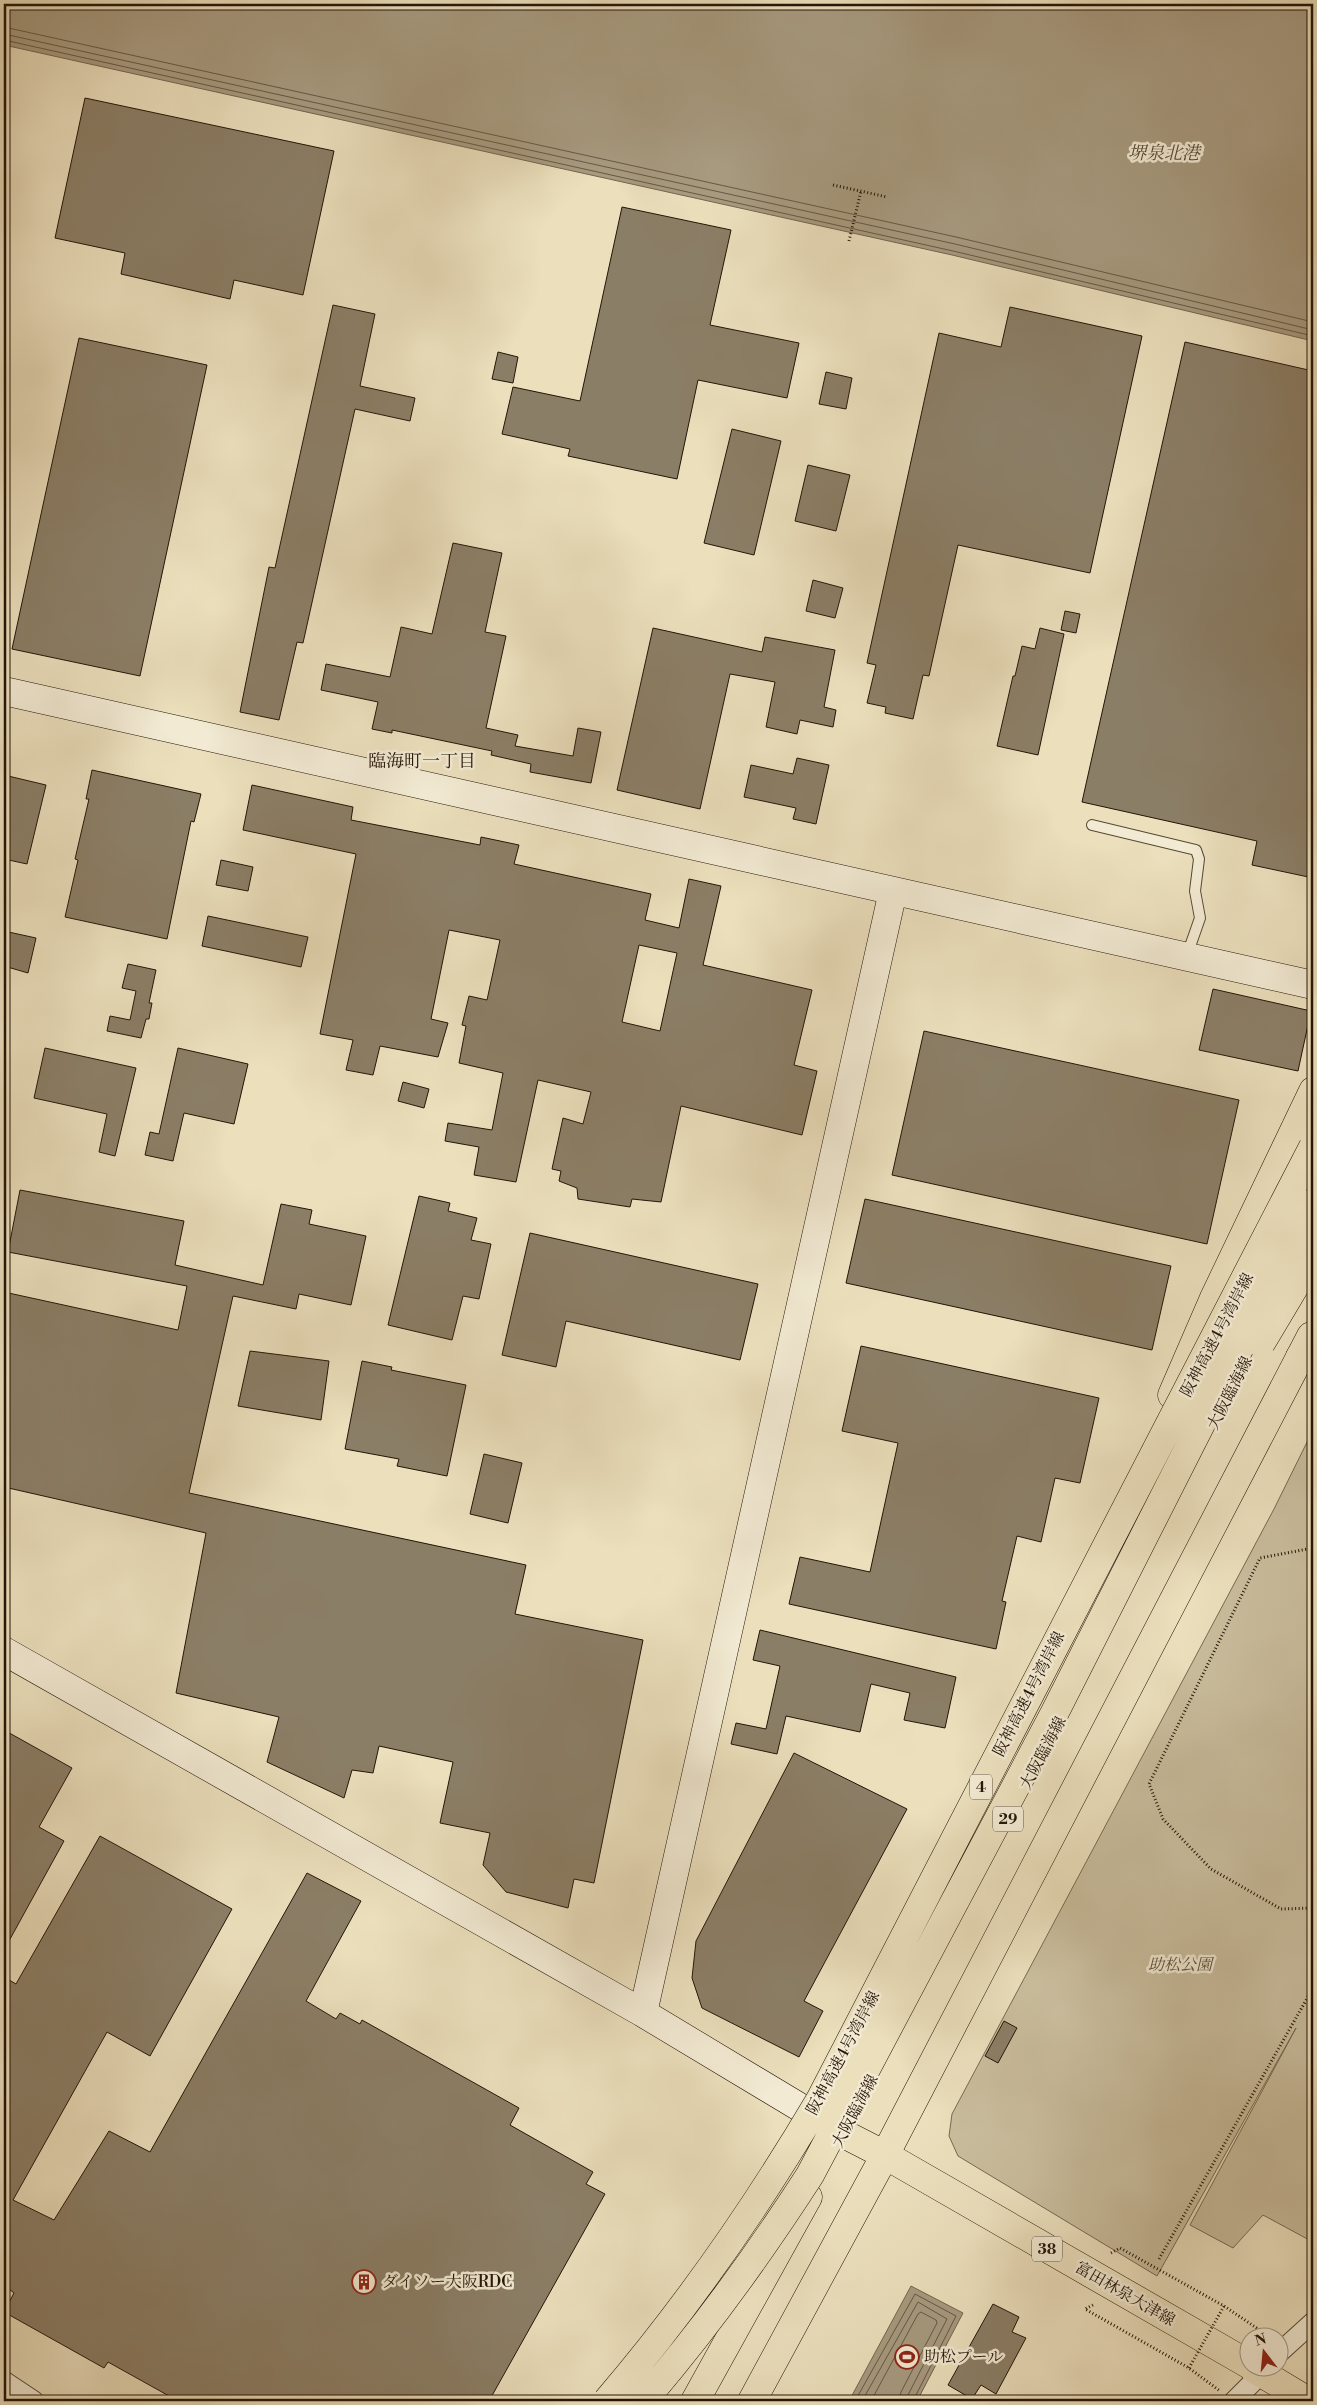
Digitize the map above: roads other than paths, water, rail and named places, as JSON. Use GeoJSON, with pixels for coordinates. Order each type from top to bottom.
{"type":"FeatureCollection","features":[{"type":"Feature","properties":{"kind":"main road"},"geometry":{"type":"LineString","coordinates":[[1107,1546],[1214,1298],[1313,1091]]}},
{"type":"Feature","properties":{"kind":"main road"},"geometry":{"type":"LineString","coordinates":[[1161,1527],[1171,1445],[1186,1408],[1225,1338],[1266,1206],[1313,1110]]}},
{"type":"Feature","properties":{"kind":"main road","name":"阪神高速4号湾岸線"},"geometry":{"type":"LineString","coordinates":[[607,2401],[696,2291],[739,2231],[782,2165],[821,2098],[1313,1147]]}},
{"type":"Feature","properties":{"kind":"main road","name":"阪神高速4号湾岸線"},"geometry":{"type":"LineString","coordinates":[[643,2401],[720,2305],[810,2175],[1054,1714],[1313,1203]]}},
{"type":"Feature","properties":{"kind":"main road","name":"大阪臨海線"},"geometry":{"type":"LineString","coordinates":[[695,2401],[844,2134],[1313,1232]]}},
{"type":"Feature","properties":{"kind":"main road"},"geometry":{"type":"LineString","coordinates":[[1054,1714],[1086,1658],[1191,1460],[1313,1256]]}},
{"type":"Feature","properties":{"kind":"main road"},"geometry":{"type":"LineString","coordinates":[[752,2401],[885,2155],[1307,1351],[1313,1332]]}},
{"type":"Feature","properties":{"kind":"main road","name":"富田林泉大津線"},"geometry":{"type":"LineString","coordinates":[[844,2134],[885,2155],[1240,2358]]}},
{"type":"Feature","properties":{"kind":"main road","name":"富田林泉大津線"},"geometry":{"type":"LineString","coordinates":[[1273,2378],[1304,2399]]}},
{"type":"Feature","properties":{"kind":"street"},"geometry":{"type":"LineString","coordinates":[[4,691],[893,891],[1187,955],[1313,985]]}},
{"type":"Feature","properties":{"kind":"street"},"geometry":{"type":"LineString","coordinates":[[643,2013],[893,891]]}},
{"type":"Feature","properties":{"kind":"street"},"geometry":{"type":"LineString","coordinates":[[4,1651],[643,2013],[844,2134]]}},
{"type":"Feature","properties":{"kind":"street"},"geometry":{"type":"LineString","coordinates":[[1290,2343],[1313,2322]]}},
{"type":"Feature","properties":{"kind":"street"},"geometry":{"type":"LineString","coordinates":[[1227,2396],[1247,2378]]}},
{"type":"Feature","properties":{"kind":"street"},"geometry":{"type":"LineString","coordinates":[[4,2381],[34,2401]]}},
{"type":"Feature","properties":{"kind":"lane"},"geometry":{"type":"LineString","coordinates":[[1092,825],[1196,850],[1199,859],[1195,891],[1200,918],[1187,955]]}},
{"type":"Feature","properties":{"kind":"water","name":"堺泉北港"},"geometry":{"type":"Polygon","coordinates":[[[4,4],[1313,4],[1313,341],[952,255],[4,45],[4,4]]]}},
{"type":"Feature","properties":{"kind":"water","name":"助松プール"},"geometry":{"type":"Polygon","coordinates":[[[911,2286],[963,2313],[917,2401],[849,2401],[911,2286]]]}},
{"type":"Feature","properties":{"kind":"place","name":"ダイソー大阪RDC"},"geometry":{"type":"Point","coordinates":[364,2282]}},
{"type":"Feature","properties":{"kind":"place","name":"助松プール"},"geometry":{"type":"Point","coordinates":[907,2357]}},
{"type":"Feature","properties":{"kind":"district","name":"臨海町一丁目"},"geometry":{"type":"Point","coordinates":[422,761]}},
{"type":"Feature","properties":{"kind":"park label","name":"助松公園"},"geometry":{"type":"Point","coordinates":[1180,1965]}}]}
